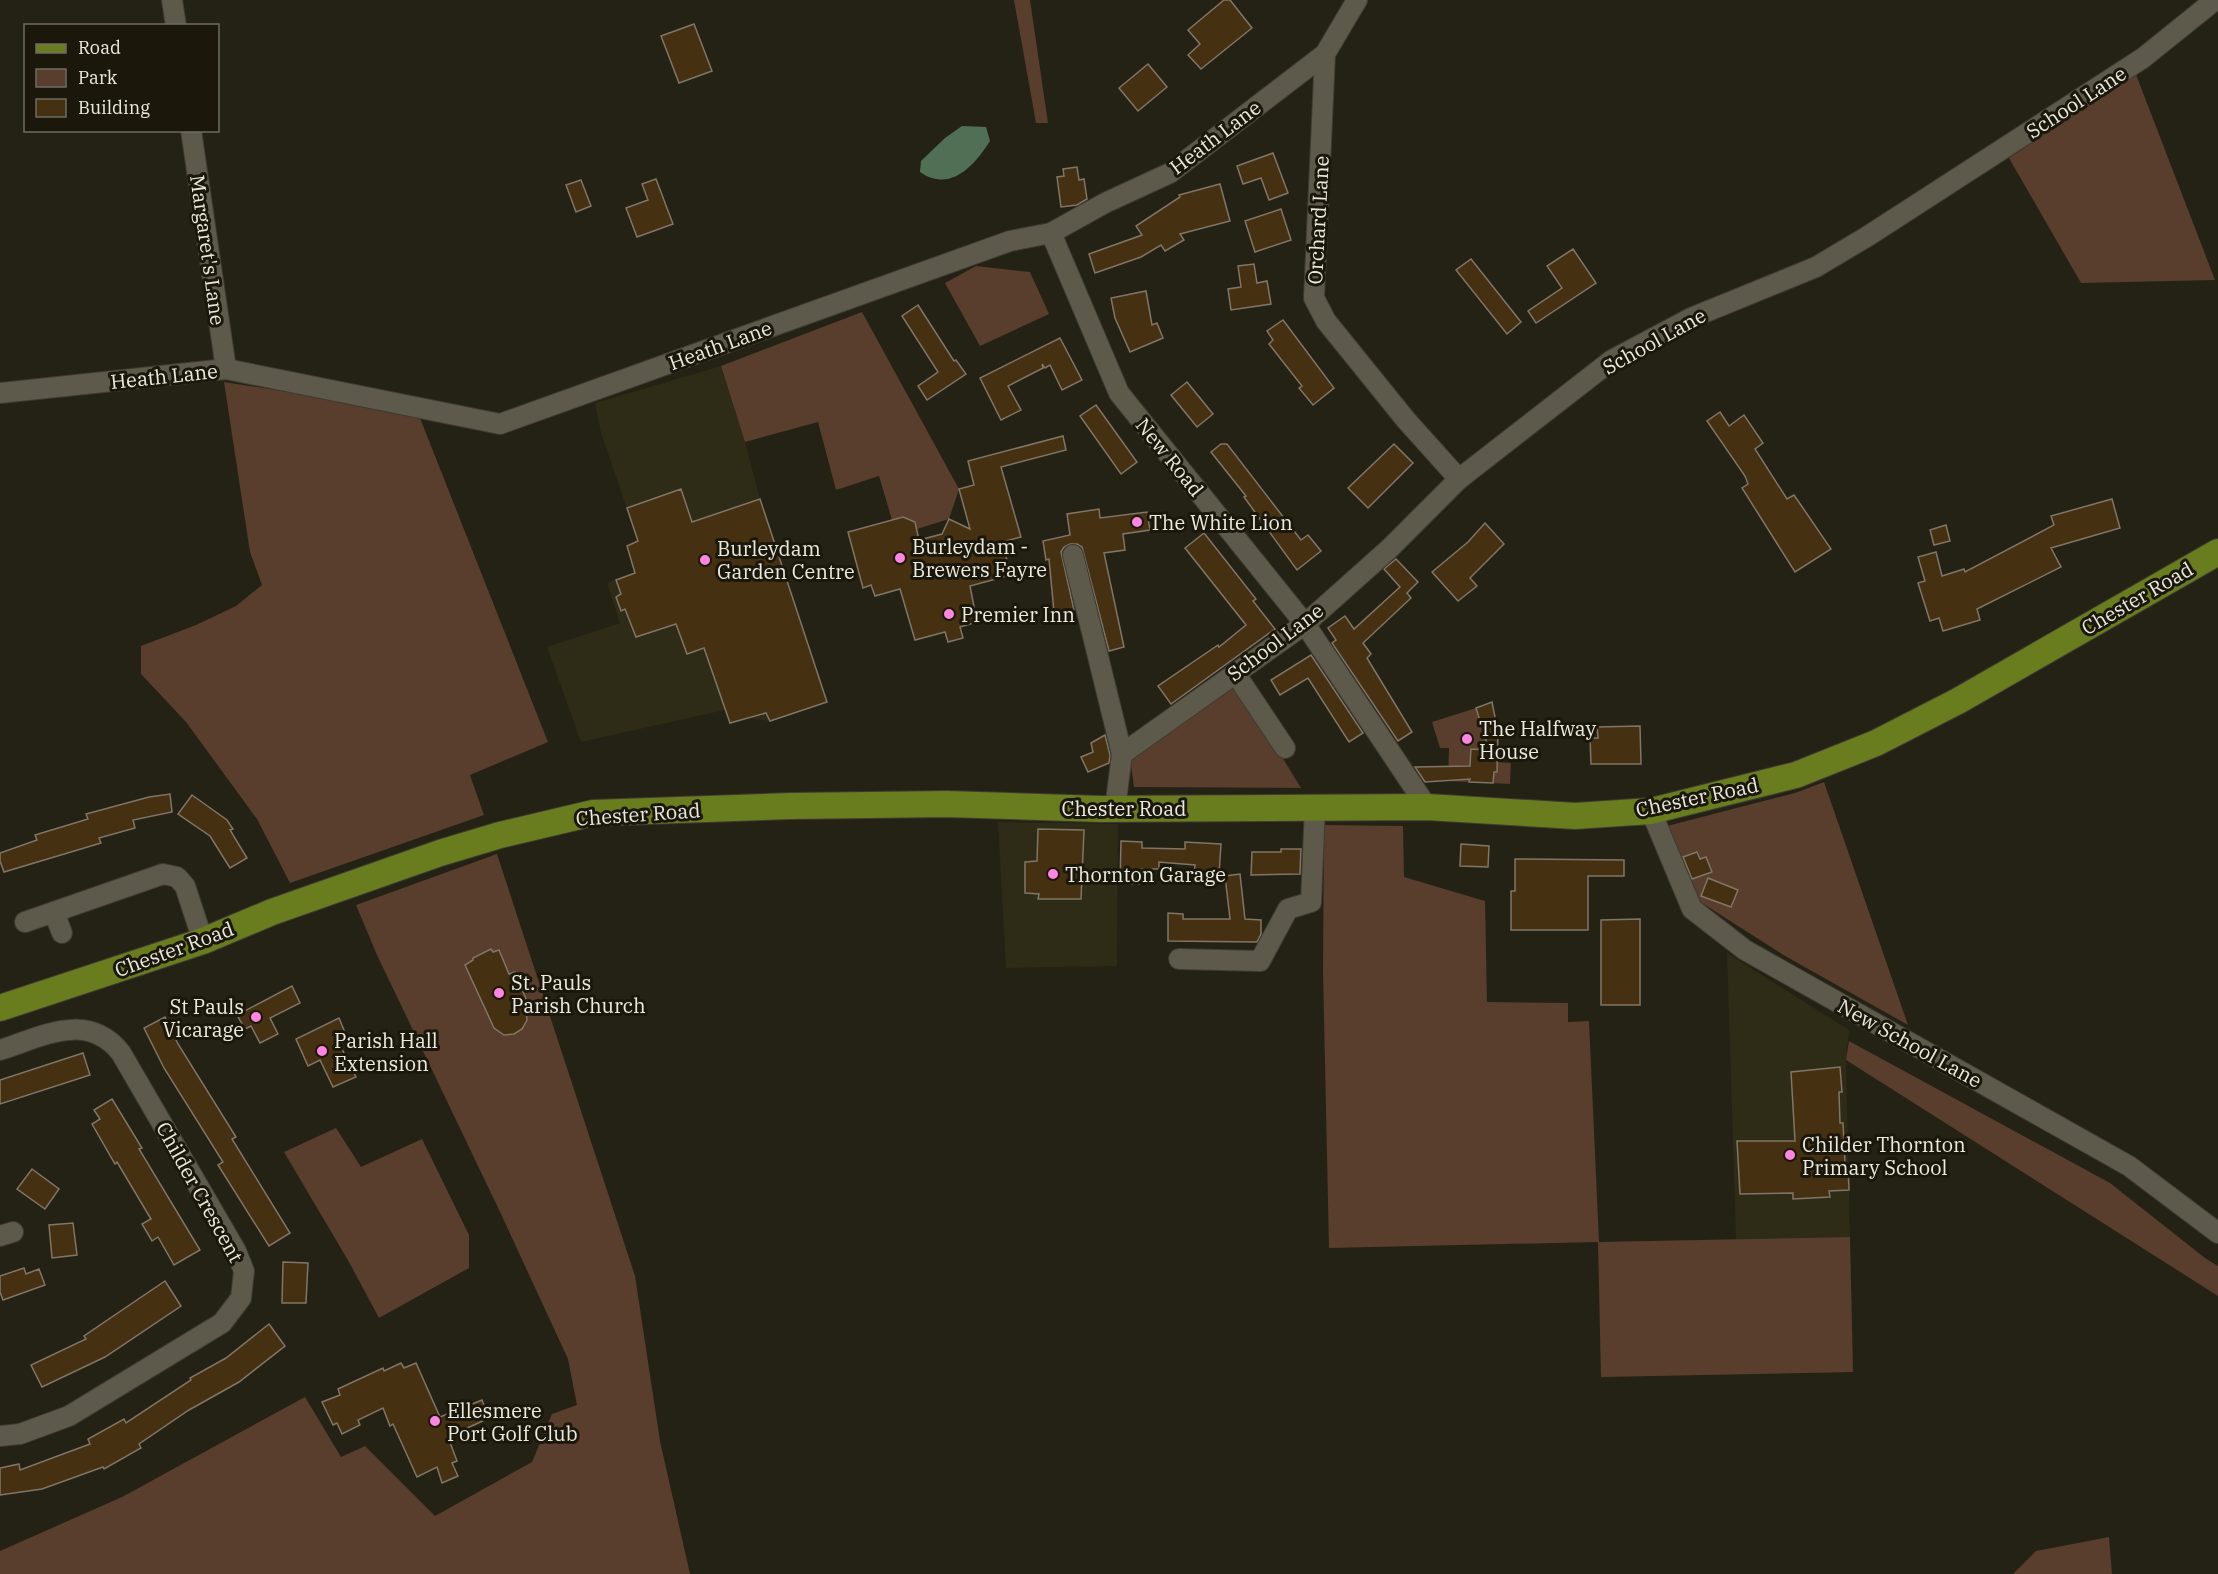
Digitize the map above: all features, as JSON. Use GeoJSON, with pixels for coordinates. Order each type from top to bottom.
{"type":"FeatureCollection","features":[{"type":"Feature","properties":{"kind":"main road","name":"Chester Road"},"geometry":{"type":"LineString","coordinates":[[0,1008],[202,940],[272,912],[440,853],[500,835],[593,813],[791,806],[947,804],[1115,809],[1427,807],[1575,816],[1651,811],[1796,775],[1876,743],[1958,701],[2218,552]]}},
{"type":"Feature","properties":{"kind":"street"},"geometry":{"type":"LineString","coordinates":[[172,0],[176,24]]}},
{"type":"Feature","properties":{"kind":"street","name":"Heath Lane"},"geometry":{"type":"LineString","coordinates":[[0,393],[226,369],[500,424],[1010,241],[1051,233],[1105,203],[1170,173],[1325,54],[1357,0]]}},
{"type":"Feature","properties":{"kind":"street","name":"School Lane"},"geometry":{"type":"LineString","coordinates":[[1122,754],[1305,624],[1389,549],[1460,479],[1612,360],[1691,318],[1816,267],[2144,58],[2216,0]]}},
{"type":"Feature","properties":{"kind":"street","name":"Orchard Lane"},"geometry":{"type":"LineString","coordinates":[[1325,54],[1314,298],[1326,321],[1406,420],[1460,479]]}},
{"type":"Feature","properties":{"kind":"street","name":"Margaret's Lane"},"geometry":{"type":"LineString","coordinates":[[191,132],[226,369]]}},
{"type":"Feature","properties":{"kind":"street","name":"New Road"},"geometry":{"type":"LineString","coordinates":[[1051,233],[1119,393],[1305,624],[1427,807]]}},
{"type":"Feature","properties":{"kind":"street"},"geometry":{"type":"LineString","coordinates":[[1073,555],[1122,754],[1115,809]]}},
{"type":"Feature","properties":{"kind":"street"},"geometry":{"type":"LineString","coordinates":[[1235,673],[1285,748]]}},
{"type":"Feature","properties":{"kind":"street"},"geometry":{"type":"LineString","coordinates":[[1179,959],[1260,961],[1288,909],[1311,902],[1315,807]]}},
{"type":"Feature","properties":{"kind":"street","name":"New School Lane"},"geometry":{"type":"LineString","coordinates":[[1651,811],[1692,909],[1745,950],[2129,1166],[2218,1233]]}},
{"type":"Feature","properties":{"kind":"street"},"geometry":{"type":"LineString","coordinates":[[25,922],[164,874],[177,877],[185,886],[202,940]]}},
{"type":"Feature","properties":{"kind":"street"},"geometry":{"type":"LineString","coordinates":[[54,912],[62,933]]}},
{"type":"Feature","properties":{"kind":"street","name":"Childer Crescent"},"geometry":{"type":"LineString","coordinates":[[0,1050],[66,1029],[86,1029],[113,1042],[236,1251],[244,1271],[241,1298],[222,1323],[69,1416],[20,1434],[0,1436]]}},
{"type":"Feature","properties":{"kind":"shaded area"},"geometry":{"type":"Polygon","coordinates":[[[962,126],[986,127],[990,141],[977,159],[960,174],[951,178],[941,180],[920,172],[921,161],[945,138],[962,126]]]}},
{"type":"Feature","properties":{"kind":"shaded area","name":"Burleydam Garden Centre"},"geometry":{"type":"Polygon","coordinates":[[[721,366],[760,499],[827,702],[770,721],[748,718],[730,723],[725,710],[581,742],[547,647],[620,623],[607,583],[635,573],[627,546],[638,541],[601,433],[595,403],[721,366]]]}},
{"type":"Feature","properties":{"kind":"shaded area"},"geometry":{"type":"Polygon","coordinates":[[[998,822],[1118,824],[1117,966],[1006,968],[998,822]]]}},
{"type":"Feature","properties":{"kind":"shaded area","name":"Childer Thornton Primary School"},"geometry":{"type":"Polygon","coordinates":[[[1727,953],[1849,1030],[1846,1060],[1853,1372],[1601,1377],[1599,1242],[1736,1239],[1727,953]]]}},
{"type":"Feature","properties":{"kind":"green space"},"geometry":{"type":"Polygon","coordinates":[[[1014,0],[1030,0],[1048,123],[1036,123],[1014,0]]]}},
{"type":"Feature","properties":{"kind":"green space"},"geometry":{"type":"Polygon","coordinates":[[[2135,72],[2215,280],[2081,283],[2009,158],[2135,72]]]}},
{"type":"Feature","properties":{"kind":"green space"},"geometry":{"type":"Polygon","coordinates":[[[976,266],[1030,272],[1049,314],[980,346],[945,283],[976,266]]]}},
{"type":"Feature","properties":{"kind":"green space"},"geometry":{"type":"Polygon","coordinates":[[[862,312],[959,489],[949,519],[917,529],[915,522],[903,517],[892,520],[879,476],[836,490],[818,422],[745,442],[721,366],[862,312]]]}},
{"type":"Feature","properties":{"kind":"green space"},"geometry":{"type":"Polygon","coordinates":[[[224,382],[302,394],[420,418],[548,742],[470,775],[484,815],[290,883],[257,819],[186,722],[141,674],[141,646],[196,625],[236,606],[262,585],[250,552],[224,382]]]}},
{"type":"Feature","properties":{"kind":"green space"},"geometry":{"type":"Polygon","coordinates":[[[1237,683],[1301,788],[1134,787],[1130,758],[1237,683]]]}},
{"type":"Feature","properties":{"kind":"green space","name":"The Halfway House"},"geometry":{"type":"Polygon","coordinates":[[[1476,708],[1482,730],[1497,727],[1497,762],[1511,763],[1510,784],[1448,781],[1449,748],[1440,748],[1432,722],[1476,708]]]}},
{"type":"Feature","properties":{"kind":"green space"},"geometry":{"type":"Polygon","coordinates":[[[1824,782],[1908,1025],[1785,956],[1694,898],[1667,826],[1795,793],[1824,782]]]}},
{"type":"Feature","properties":{"kind":"green space"},"geometry":{"type":"Polygon","coordinates":[[[1324,825],[1403,826],[1404,877],[1485,901],[1487,1002],[1568,1003],[1568,1022],[1589,1021],[1599,1242],[1850,1237],[1853,1372],[1601,1377],[1598,1242],[1329,1248],[1323,971],[1324,825]]]}},
{"type":"Feature","properties":{"kind":"green space"},"geometry":{"type":"Polygon","coordinates":[[[497,854],[635,1276],[660,1441],[690,1574],[0,1574],[0,1551],[122,1497],[305,1397],[341,1457],[365,1446],[435,1516],[532,1462],[552,1414],[577,1405],[568,1359],[377,955],[356,905],[497,854]]]}},
{"type":"Feature","properties":{"kind":"green space"},"geometry":{"type":"Polygon","coordinates":[[[1849,1041],[2110,1183],[2218,1266],[2218,1296],[1846,1060],[1849,1041]]]}},
{"type":"Feature","properties":{"kind":"green space"},"geometry":{"type":"Polygon","coordinates":[[[336,1128],[361,1167],[422,1139],[469,1235],[469,1268],[379,1318],[284,1152],[336,1128]]]}},
{"type":"Feature","properties":{"kind":"green space"},"geometry":{"type":"Polygon","coordinates":[[[2109,1537],[2112,1574],[2013,1574],[2036,1551],[2109,1537]]]}},
{"type":"Feature","properties":{"kind":"building"},"geometry":{"type":"Polygon","coordinates":[[[1224,0],[1230,0],[1252,28],[1201,69],[1188,55],[1200,44],[1188,30],[1224,0]]]}},
{"type":"Feature","properties":{"kind":"building"},"geometry":{"type":"Polygon","coordinates":[[[694,24],[712,71],[679,83],[661,36],[694,24]]]}},
{"type":"Feature","properties":{"kind":"building"},"geometry":{"type":"Polygon","coordinates":[[[1148,64],[1167,87],[1138,111],[1119,88],[1148,64]]]}},
{"type":"Feature","properties":{"kind":"building"},"geometry":{"type":"Polygon","coordinates":[[[1273,153],[1288,193],[1269,200],[1261,178],[1243,184],[1237,166],[1273,153]]]}},
{"type":"Feature","properties":{"kind":"building"},"geometry":{"type":"Polygon","coordinates":[[[1077,167],[1079,180],[1084,179],[1087,199],[1077,205],[1061,207],[1057,177],[1064,176],[1063,169],[1077,167]]]}},
{"type":"Feature","properties":{"kind":"building"},"geometry":{"type":"Polygon","coordinates":[[[656,179],[673,224],[637,237],[626,208],[648,200],[642,184],[656,179]]]}},
{"type":"Feature","properties":{"kind":"building"},"geometry":{"type":"Polygon","coordinates":[[[581,180],[591,206],[576,212],[566,185],[581,180]]]}},
{"type":"Feature","properties":{"kind":"building"},"geometry":{"type":"Polygon","coordinates":[[[1220,184],[1230,221],[1180,234],[1184,240],[1165,251],[1161,245],[1141,257],[1095,273],[1089,254],[1142,235],[1136,226],[1180,197],[1179,195],[1220,184]]]}},
{"type":"Feature","properties":{"kind":"building"},"geometry":{"type":"Polygon","coordinates":[[[1281,209],[1291,240],[1255,252],[1245,221],[1281,209]]]}},
{"type":"Feature","properties":{"kind":"building"},"geometry":{"type":"Polygon","coordinates":[[[1573,249],[1596,283],[1536,323],[1528,311],[1562,288],[1547,266],[1573,249]]]}},
{"type":"Feature","properties":{"kind":"building"},"geometry":{"type":"Polygon","coordinates":[[[1471,259],[1521,322],[1507,334],[1456,270],[1471,259]]]}},
{"type":"Feature","properties":{"kind":"building"},"geometry":{"type":"Polygon","coordinates":[[[1254,264],[1257,283],[1267,281],[1271,304],[1231,310],[1228,289],[1241,287],[1238,266],[1254,264]]]}},
{"type":"Feature","properties":{"kind":"building"},"geometry":{"type":"Polygon","coordinates":[[[1146,291],[1152,325],[1157,323],[1163,338],[1130,352],[1115,318],[1111,298],[1146,291]]]}},
{"type":"Feature","properties":{"kind":"building"},"geometry":{"type":"Polygon","coordinates":[[[918,305],[954,361],[956,360],[966,374],[927,400],[918,386],[938,372],[902,316],[918,305]]]}},
{"type":"Feature","properties":{"kind":"building"},"geometry":{"type":"Polygon","coordinates":[[[1283,320],[1334,388],[1313,405],[1299,388],[1302,386],[1269,344],[1273,340],[1267,331],[1283,320]]]}},
{"type":"Feature","properties":{"kind":"building"},"geometry":{"type":"Polygon","coordinates":[[[1060,338],[1082,380],[1062,390],[1050,365],[1045,368],[1042,364],[1043,368],[1008,386],[1021,410],[1001,420],[980,378],[1060,338]]]}},
{"type":"Feature","properties":{"kind":"building"},"geometry":{"type":"Polygon","coordinates":[[[1187,382],[1213,414],[1197,427],[1171,395],[1187,382]]]}},
{"type":"Feature","properties":{"kind":"building"},"geometry":{"type":"Polygon","coordinates":[[[1096,405],[1137,462],[1121,474],[1080,416],[1096,405]]]}},
{"type":"Feature","properties":{"kind":"building"},"geometry":{"type":"Polygon","coordinates":[[[1720,412],[1729,426],[1744,415],[1763,443],[1755,449],[1787,499],[1794,495],[1831,549],[1795,572],[1742,488],[1748,484],[1745,476],[1707,421],[1720,412]]]}},
{"type":"Feature","properties":{"kind":"building"},"geometry":{"type":"Polygon","coordinates":[[[1063,436],[1066,450],[1001,467],[1021,537],[1002,542],[1011,575],[970,586],[977,622],[960,627],[963,638],[948,642],[945,632],[915,640],[900,589],[875,596],[871,585],[863,588],[848,532],[903,517],[915,522],[919,540],[942,534],[949,519],[970,529],[959,489],[974,485],[968,461],[1063,436]]]}},
{"type":"Feature","properties":{"kind":"building"},"geometry":{"type":"Polygon","coordinates":[[[1221,444],[1227,444],[1301,540],[1308,535],[1321,551],[1297,570],[1244,497],[1246,496],[1211,452],[1221,444]]]}},
{"type":"Feature","properties":{"kind":"building"},"geometry":{"type":"Polygon","coordinates":[[[1394,444],[1413,463],[1368,508],[1348,488],[1394,444]]]}},
{"type":"Feature","properties":{"kind":"building"},"geometry":{"type":"Polygon","coordinates":[[[681,489],[692,522],[760,499],[827,702],[770,721],[766,713],[730,723],[704,648],[687,654],[676,624],[636,637],[625,609],[621,611],[616,597],[621,594],[616,580],[635,573],[627,546],[638,541],[627,508],[681,489]]]}},
{"type":"Feature","properties":{"kind":"building"},"geometry":{"type":"Polygon","coordinates":[[[2112,499],[2120,528],[2051,548],[2061,567],[1977,609],[1980,620],[1943,631],[1939,618],[1930,621],[1918,583],[1925,581],[1918,557],[1936,552],[1942,576],[1964,569],[1965,572],[2054,525],[2051,516],[2112,499]]]}},
{"type":"Feature","properties":{"kind":"building"},"geometry":{"type":"Polygon","coordinates":[[[1099,509],[1100,518],[1147,512],[1150,530],[1123,534],[1125,550],[1104,553],[1124,647],[1109,651],[1082,547],[1070,544],[1061,552],[1074,610],[1054,612],[1049,559],[1046,560],[1043,541],[1070,535],[1067,514],[1099,509]]]}},
{"type":"Feature","properties":{"kind":"building"},"geometry":{"type":"Polygon","coordinates":[[[1485,523],[1504,544],[1470,578],[1477,586],[1458,601],[1432,572],[1468,542],[1485,523]]]}},
{"type":"Feature","properties":{"kind":"building"},"geometry":{"type":"Polygon","coordinates":[[[1946,525],[1950,541],[1934,545],[1930,530],[1946,525]]]}},
{"type":"Feature","properties":{"kind":"building"},"geometry":{"type":"Polygon","coordinates":[[[1204,533],[1256,599],[1253,601],[1275,629],[1171,704],[1158,686],[1218,645],[1219,647],[1246,625],[1185,548],[1204,533]]]}},
{"type":"Feature","properties":{"kind":"building"},"geometry":{"type":"Polygon","coordinates":[[[1396,559],[1418,582],[1407,593],[1411,598],[1363,643],[1371,654],[1367,658],[1412,732],[1398,741],[1332,643],[1336,640],[1328,628],[1345,616],[1354,629],[1400,587],[1384,569],[1396,559]]]}},
{"type":"Feature","properties":{"kind":"building"},"geometry":{"type":"Polygon","coordinates":[[[1311,655],[1363,733],[1349,742],[1308,678],[1280,695],[1271,680],[1311,655]]]}},
{"type":"Feature","properties":{"kind":"building"},"geometry":{"type":"Polygon","coordinates":[[[1492,702],[1498,732],[1497,772],[1494,772],[1493,783],[1469,782],[1470,779],[1425,782],[1415,767],[1470,766],[1471,749],[1489,750],[1476,708],[1492,702]]]}},
{"type":"Feature","properties":{"kind":"building"},"geometry":{"type":"Polygon","coordinates":[[[1640,726],[1641,764],[1591,764],[1590,738],[1598,738],[1597,727],[1640,726]]]}},
{"type":"Feature","properties":{"kind":"building"},"geometry":{"type":"Polygon","coordinates":[[[1105,735],[1110,755],[1109,763],[1088,772],[1081,757],[1093,752],[1091,743],[1105,735]]]}},
{"type":"Feature","properties":{"kind":"building"},"geometry":{"type":"Polygon","coordinates":[[[170,794],[172,812],[133,820],[135,828],[99,838],[101,843],[4,872],[0,853],[37,840],[35,835],[88,819],[86,814],[149,797],[170,794]]]}},
{"type":"Feature","properties":{"kind":"building"},"geometry":{"type":"Polygon","coordinates":[[[192,795],[227,820],[233,829],[230,830],[247,858],[230,868],[210,836],[178,814],[192,795]]]}},
{"type":"Feature","properties":{"kind":"building"},"geometry":{"type":"Polygon","coordinates":[[[1038,829],[1084,830],[1081,899],[1038,899],[1039,894],[1025,893],[1025,862],[1037,861],[1038,829]]]}},
{"type":"Feature","properties":{"kind":"building"},"geometry":{"type":"Polygon","coordinates":[[[1121,841],[1142,842],[1142,848],[1185,849],[1185,842],[1221,844],[1219,875],[1194,874],[1195,865],[1159,862],[1159,869],[1142,869],[1139,884],[1120,883],[1121,841]]]}},
{"type":"Feature","properties":{"kind":"building"},"geometry":{"type":"Polygon","coordinates":[[[1461,844],[1489,846],[1488,867],[1460,866],[1461,844]]]}},
{"type":"Feature","properties":{"kind":"building"},"geometry":{"type":"Polygon","coordinates":[[[1281,849],[1301,849],[1300,874],[1251,875],[1252,852],[1281,852],[1281,849]]]}},
{"type":"Feature","properties":{"kind":"building"},"geometry":{"type":"Polygon","coordinates":[[[1697,852],[1700,859],[1706,857],[1712,872],[1692,879],[1683,857],[1697,852]]]}},
{"type":"Feature","properties":{"kind":"building"},"geometry":{"type":"Polygon","coordinates":[[[1515,859],[1624,860],[1624,876],[1588,876],[1588,930],[1511,930],[1511,891],[1515,891],[1515,859]]]}},
{"type":"Feature","properties":{"kind":"building"},"geometry":{"type":"Polygon","coordinates":[[[1240,874],[1245,919],[1261,920],[1261,934],[1257,942],[1168,941],[1168,913],[1183,914],[1183,919],[1230,919],[1225,876],[1240,874]]]}},
{"type":"Feature","properties":{"kind":"building"},"geometry":{"type":"Polygon","coordinates":[[[1708,878],[1738,890],[1731,907],[1701,896],[1708,878]]]}},
{"type":"Feature","properties":{"kind":"building"},"geometry":{"type":"Polygon","coordinates":[[[1640,919],[1640,1005],[1601,1005],[1601,920],[1640,919]]]}},
{"type":"Feature","properties":{"kind":"building","name":"St. Pauls Parish Church"},"geometry":{"type":"Polygon","coordinates":[[[491,949],[493,952],[499,950],[509,974],[515,972],[530,1009],[526,1011],[527,1020],[522,1029],[514,1034],[504,1035],[494,1028],[465,965],[491,949]]]}},
{"type":"Feature","properties":{"kind":"building","name":"St Pauls Vicarage"},"geometry":{"type":"Polygon","coordinates":[[[292,986],[300,1003],[270,1018],[278,1034],[260,1043],[251,1026],[245,1029],[237,1015],[292,986]]]}},
{"type":"Feature","properties":{"kind":"building"},"geometry":{"type":"Polygon","coordinates":[[[165,1017],[178,1044],[236,1137],[232,1139],[290,1233],[269,1246],[218,1165],[223,1162],[164,1068],[144,1028],[165,1017]]]}},
{"type":"Feature","properties":{"kind":"building","name":"Parish Hall Extension"},"geometry":{"type":"Polygon","coordinates":[[[339,1018],[347,1037],[338,1041],[356,1077],[333,1087],[320,1060],[308,1066],[296,1039],[339,1018]]]}},
{"type":"Feature","properties":{"kind":"building"},"geometry":{"type":"Polygon","coordinates":[[[83,1053],[90,1075],[0,1104],[0,1080],[83,1053]]]}},
{"type":"Feature","properties":{"kind":"building"},"geometry":{"type":"Polygon","coordinates":[[[1840,1067],[1842,1092],[1839,1092],[1840,1123],[1843,1123],[1849,1190],[1829,1191],[1830,1197],[1793,1199],[1793,1193],[1740,1194],[1737,1141],[1795,1141],[1791,1072],[1840,1067]]]}},
{"type":"Feature","properties":{"kind":"building"},"geometry":{"type":"Polygon","coordinates":[[[112,1099],[142,1148],[139,1149],[200,1250],[174,1265],[158,1237],[152,1241],[142,1224],[151,1219],[92,1124],[100,1119],[94,1110],[112,1099]]]}},
{"type":"Feature","properties":{"kind":"building"},"geometry":{"type":"Polygon","coordinates":[[[32,1169],[59,1189],[45,1209],[17,1189],[32,1169]]]}},
{"type":"Feature","properties":{"kind":"building"},"geometry":{"type":"Polygon","coordinates":[[[73,1223],[77,1255],[52,1258],[49,1225],[73,1223]]]}},
{"type":"Feature","properties":{"kind":"building"},"geometry":{"type":"Polygon","coordinates":[[[283,1262],[308,1263],[306,1303],[282,1303],[283,1262]]]}},
{"type":"Feature","properties":{"kind":"building"},"geometry":{"type":"Polygon","coordinates":[[[24,1268],[26,1274],[39,1269],[45,1285],[3,1300],[0,1292],[0,1276],[24,1268]]]}},
{"type":"Feature","properties":{"kind":"building"},"geometry":{"type":"Polygon","coordinates":[[[165,1281],[181,1306],[105,1357],[42,1387],[31,1365],[86,1339],[84,1336],[165,1281]]]}},
{"type":"Feature","properties":{"kind":"building"},"geometry":{"type":"Polygon","coordinates":[[[269,1324],[285,1346],[239,1382],[189,1410],[139,1444],[141,1448],[104,1469],[103,1467],[42,1489],[0,1495],[0,1468],[19,1464],[20,1470],[90,1444],[88,1439],[124,1419],[126,1423],[191,1380],[190,1378],[226,1358],[269,1324]]]}},
{"type":"Feature","properties":{"kind":"building","name":"Ellesmere Port Golf Club"},"geometry":{"type":"Polygon","coordinates":[[[401,1363],[404,1368],[416,1363],[440,1417],[482,1400],[489,1418],[448,1437],[457,1461],[452,1463],[458,1476],[442,1483],[437,1467],[417,1477],[393,1424],[390,1426],[383,1408],[358,1420],[360,1425],[342,1434],[337,1423],[333,1425],[322,1402],[340,1395],[338,1389],[383,1368],[384,1371],[401,1363]]]}},
{"type":"Feature","properties":{"kind":"place","name":"The White Lion"},"geometry":{"type":"Point","coordinates":[1137,522]}},
{"type":"Feature","properties":{"kind":"place","name":"Burleydam - Brewers Fayre"},"geometry":{"type":"Point","coordinates":[900,558]}},
{"type":"Feature","properties":{"kind":"place","name":"Burleydam Garden Centre"},"geometry":{"type":"Point","coordinates":[705,560]}},
{"type":"Feature","properties":{"kind":"place","name":"Premier Inn"},"geometry":{"type":"Point","coordinates":[949,614]}},
{"type":"Feature","properties":{"kind":"place","name":"The Halfway House"},"geometry":{"type":"Point","coordinates":[1467,739]}},
{"type":"Feature","properties":{"kind":"place","name":"Thornton Garage"},"geometry":{"type":"Point","coordinates":[1053,874]}},
{"type":"Feature","properties":{"kind":"place","name":"St. Pauls Parish Church"},"geometry":{"type":"Point","coordinates":[499,993]}},
{"type":"Feature","properties":{"kind":"place","name":"St Pauls Vicarage"},"geometry":{"type":"Point","coordinates":[256,1017]}},
{"type":"Feature","properties":{"kind":"place","name":"Parish Hall Extension"},"geometry":{"type":"Point","coordinates":[322,1051]}},
{"type":"Feature","properties":{"kind":"place","name":"Childer Thornton Primary School"},"geometry":{"type":"Point","coordinates":[1790,1155]}},
{"type":"Feature","properties":{"kind":"place","name":"Ellesmere Port Golf Club"},"geometry":{"type":"Point","coordinates":[435,1421]}}]}
